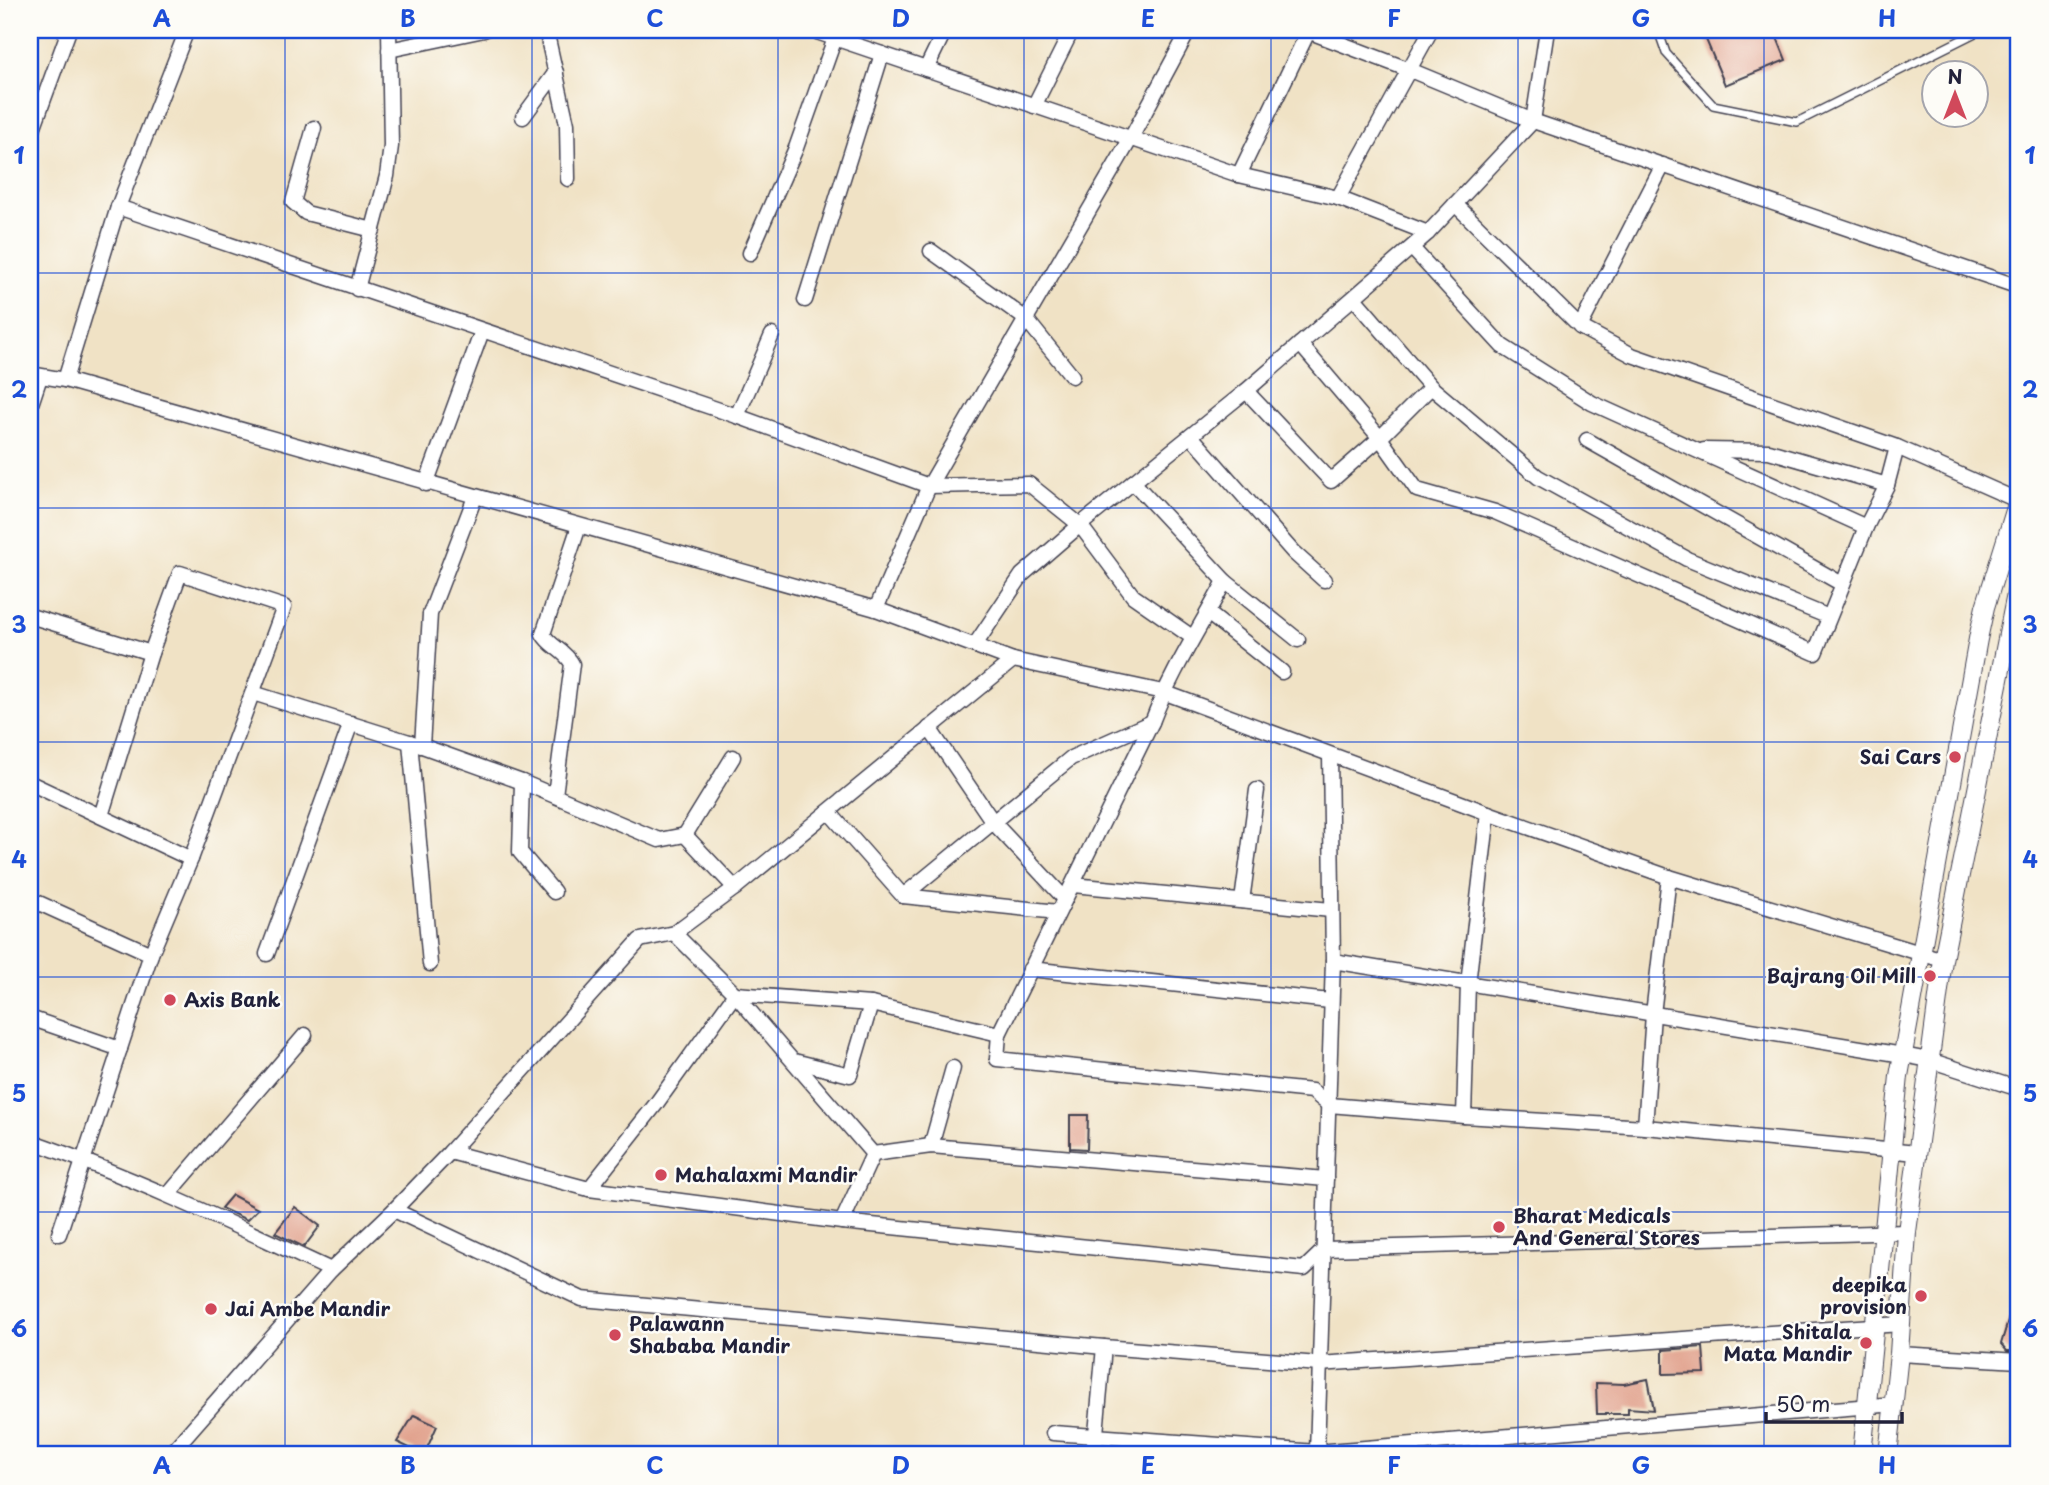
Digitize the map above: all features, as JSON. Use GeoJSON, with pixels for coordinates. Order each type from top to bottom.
{"type":"FeatureCollection","features":[{"type":"Feature","properties":{"kind":"street"},"geometry":{"type":"LineString","coordinates":[[30,136],[69,30]]}},
{"type":"Feature","properties":{"kind":"street"},"geometry":{"type":"LineString","coordinates":[[65,380],[118,207],[187,30]]}},
{"type":"Feature","properties":{"kind":"street"},"geometry":{"type":"LineString","coordinates":[[357,289],[387,176],[391,146],[389,30]]}},
{"type":"Feature","properties":{"kind":"street"},"geometry":{"type":"LineString","coordinates":[[389,50],[484,30]]}},
{"type":"Feature","properties":{"kind":"street"},"geometry":{"type":"LineString","coordinates":[[546,30],[567,124],[568,179]]}},
{"type":"Feature","properties":{"kind":"street"},"geometry":{"type":"LineString","coordinates":[[811,30],[831,34],[882,54],[1240,174],[1338,198],[1428,233]]}},
{"type":"Feature","properties":{"kind":"street"},"geometry":{"type":"LineString","coordinates":[[926,69],[944,30]]}},
{"type":"Feature","properties":{"kind":"street"},"geometry":{"type":"LineString","coordinates":[[1034,106],[1072,30]]}},
{"type":"Feature","properties":{"kind":"street"},"geometry":{"type":"LineString","coordinates":[[876,609],[929,486],[1132,138],[1189,30]]}},
{"type":"Feature","properties":{"kind":"street"},"geometry":{"type":"LineString","coordinates":[[1240,174],[1308,30],[1533,121],[2019,288]]}},
{"type":"Feature","properties":{"kind":"street"},"geometry":{"type":"LineString","coordinates":[[1338,198],[1431,30]]}},
{"type":"Feature","properties":{"kind":"street"},"geometry":{"type":"LineString","coordinates":[[975,645],[1022,575],[1246,391],[1412,248],[1533,121],[1547,30]]}},
{"type":"Feature","properties":{"kind":"street"},"geometry":{"type":"LineString","coordinates":[[750,253],[796,148],[831,34]]}},
{"type":"Feature","properties":{"kind":"street"},"geometry":{"type":"LineString","coordinates":[[805,300],[882,54]]}},
{"type":"Feature","properties":{"kind":"street"},"geometry":{"type":"LineString","coordinates":[[523,117],[556,72]]}},
{"type":"Feature","properties":{"kind":"street"},"geometry":{"type":"LineString","coordinates":[[314,128],[293,202],[306,213],[373,230]]}},
{"type":"Feature","properties":{"kind":"street"},"geometry":{"type":"LineString","coordinates":[[1580,327],[1663,165]]}},
{"type":"Feature","properties":{"kind":"street"},"geometry":{"type":"LineString","coordinates":[[1455,204],[1580,327],[1632,355],[1897,447],[2019,500],[1978,639],[1903,1055],[1862,1455]]}},
{"type":"Feature","properties":{"kind":"street"},"geometry":{"type":"LineString","coordinates":[[118,207],[737,416],[929,486],[1029,484],[1080,525],[1133,596],[1192,636]]}},
{"type":"Feature","properties":{"kind":"street"},"geometry":{"type":"LineString","coordinates":[[1412,248],[1503,346],[1592,403],[1866,527]]}},
{"type":"Feature","properties":{"kind":"street"},"geometry":{"type":"LineString","coordinates":[[931,251],[1026,319],[1072,376]]}},
{"type":"Feature","properties":{"kind":"street"},"geometry":{"type":"LineString","coordinates":[[1354,298],[1431,387],[1538,477],[1687,559],[1829,617]]}},
{"type":"Feature","properties":{"kind":"street"},"geometry":{"type":"LineString","coordinates":[[426,484],[482,331]]}},
{"type":"Feature","properties":{"kind":"street"},"geometry":{"type":"LineString","coordinates":[[737,416],[772,335]]}},
{"type":"Feature","properties":{"kind":"street"},"geometry":{"type":"LineString","coordinates":[[1300,344],[1380,438],[1417,490],[1495,512],[1815,653],[1866,527],[1887,485],[1897,447]]}},
{"type":"Feature","properties":{"kind":"street"},"geometry":{"type":"LineString","coordinates":[[30,407],[35,376],[65,380],[876,609],[1013,660],[1163,692],[1488,813],[1670,877],[1943,960]]}},
{"type":"Feature","properties":{"kind":"street"},"geometry":{"type":"LineString","coordinates":[[1246,391],[1331,481],[1380,438],[1431,387]]}},
{"type":"Feature","properties":{"kind":"street"},"geometry":{"type":"LineString","coordinates":[[1191,436],[1293,552],[1324,580]]}},
{"type":"Feature","properties":{"kind":"street"},"geometry":{"type":"LineString","coordinates":[[1587,440],[1842,584]]}},
{"type":"Feature","properties":{"kind":"street"},"geometry":{"type":"LineString","coordinates":[[1695,450],[1769,451],[1887,485]]}},
{"type":"Feature","properties":{"kind":"street"},"geometry":{"type":"LineString","coordinates":[[1133,482],[1226,581],[1298,640]]}},
{"type":"Feature","properties":{"kind":"street"},"geometry":{"type":"LineString","coordinates":[[430,964],[416,744],[430,614],[475,497]]}},
{"type":"Feature","properties":{"kind":"street"},"geometry":{"type":"LineString","coordinates":[[555,795],[572,664],[568,656],[547,641],[543,634],[579,526]]}},
{"type":"Feature","properties":{"kind":"street"},"geometry":{"type":"LineString","coordinates":[[59,1234],[151,954],[191,859],[284,607],[180,573],[151,653],[101,816]]}},
{"type":"Feature","properties":{"kind":"street"},"geometry":{"type":"LineString","coordinates":[[1888,1455],[1895,1404],[1907,1232],[1943,960],[2019,579]]}},
{"type":"Feature","properties":{"kind":"street"},"geometry":{"type":"LineString","coordinates":[[1226,581],[1192,636],[1163,692],[1152,722],[1030,969],[999,1034],[997,1059],[1312,1091],[1329,1105],[1645,1127],[1917,1153]]}},
{"type":"Feature","properties":{"kind":"street"},"geometry":{"type":"LineString","coordinates":[[1208,613],[1283,672]]}},
{"type":"Feature","properties":{"kind":"street"},"geometry":{"type":"LineString","coordinates":[[30,615],[151,653]]}},
{"type":"Feature","properties":{"kind":"street"},"geometry":{"type":"LineString","coordinates":[[169,1455],[331,1270],[450,1152],[640,940],[674,933],[735,888],[1013,660]]}},
{"type":"Feature","properties":{"kind":"street"},"geometry":{"type":"LineString","coordinates":[[253,693],[416,744],[522,782],[659,840],[685,835],[733,757]]}},
{"type":"Feature","properties":{"kind":"street"},"geometry":{"type":"LineString","coordinates":[[903,897],[1071,758],[1152,722]]}},
{"type":"Feature","properties":{"kind":"street"},"geometry":{"type":"LineString","coordinates":[[267,954],[351,723]]}},
{"type":"Feature","properties":{"kind":"street"},"geometry":{"type":"LineString","coordinates":[[929,728],[993,822],[1061,906]]}},
{"type":"Feature","properties":{"kind":"street"},"geometry":{"type":"LineString","coordinates":[[1317,1452],[1333,961],[1330,754]]}},
{"type":"Feature","properties":{"kind":"street"},"geometry":{"type":"LineString","coordinates":[[522,782],[520,852],[554,892]]}},
{"type":"Feature","properties":{"kind":"street"},"geometry":{"type":"LineString","coordinates":[[30,783],[191,859]]}},
{"type":"Feature","properties":{"kind":"street"},"geometry":{"type":"LineString","coordinates":[[1242,901],[1257,790]]}},
{"type":"Feature","properties":{"kind":"street"},"geometry":{"type":"LineString","coordinates":[[829,812],[903,897],[1061,906]]}},
{"type":"Feature","properties":{"kind":"street"},"geometry":{"type":"LineString","coordinates":[[1464,1116],[1468,984],[1488,813]]}},
{"type":"Feature","properties":{"kind":"street"},"geometry":{"type":"LineString","coordinates":[[685,835],[735,888]]}},
{"type":"Feature","properties":{"kind":"street"},"geometry":{"type":"LineString","coordinates":[[1645,1127],[1653,1014],[1670,877]]}},
{"type":"Feature","properties":{"kind":"street"},"geometry":{"type":"LineString","coordinates":[[1073,885],[1331,910]]}},
{"type":"Feature","properties":{"kind":"street"},"geometry":{"type":"LineString","coordinates":[[30,899],[151,954]]}},
{"type":"Feature","properties":{"kind":"street"},"geometry":{"type":"LineString","coordinates":[[674,933],[734,994],[873,1154]]}},
{"type":"Feature","properties":{"kind":"street"},"geometry":{"type":"LineString","coordinates":[[1333,961],[1903,1055],[1929,1060],[2019,1089]]}},
{"type":"Feature","properties":{"kind":"street"},"geometry":{"type":"LineString","coordinates":[[1030,969],[1330,1000]]}},
{"type":"Feature","properties":{"kind":"street"},"geometry":{"type":"LineString","coordinates":[[734,994],[871,1004],[999,1034]]}},
{"type":"Feature","properties":{"kind":"street"},"geometry":{"type":"LineString","coordinates":[[589,1189],[656,1104],[734,994]]}},
{"type":"Feature","properties":{"kind":"street"},"geometry":{"type":"LineString","coordinates":[[793,1060],[850,1075],[871,1004]]}},
{"type":"Feature","properties":{"kind":"street"},"geometry":{"type":"LineString","coordinates":[[30,1018],[120,1049]]}},
{"type":"Feature","properties":{"kind":"street"},"geometry":{"type":"LineString","coordinates":[[168,1195],[305,1035]]}},
{"type":"Feature","properties":{"kind":"street"},"geometry":{"type":"LineString","coordinates":[[931,1146],[953,1068]]}},
{"type":"Feature","properties":{"kind":"street"},"geometry":{"type":"LineString","coordinates":[[30,1141],[168,1195],[331,1270]]}},
{"type":"Feature","properties":{"kind":"street"},"geometry":{"type":"LineString","coordinates":[[873,1154],[931,1146],[1325,1180]]}},
{"type":"Feature","properties":{"kind":"street"},"geometry":{"type":"LineString","coordinates":[[450,1152],[589,1189],[842,1222],[1304,1269],[1325,1249],[1907,1232]]}},
{"type":"Feature","properties":{"kind":"street"},"geometry":{"type":"LineString","coordinates":[[842,1222],[873,1154]]}},
{"type":"Feature","properties":{"kind":"street"},"geometry":{"type":"LineString","coordinates":[[394,1210],[582,1299],[1319,1364],[1901,1324]]}},
{"type":"Feature","properties":{"kind":"street"},"geometry":{"type":"LineString","coordinates":[[1094,1455],[1104,1347]]}},
{"type":"Feature","properties":{"kind":"street"},"geometry":{"type":"LineString","coordinates":[[1899,1354],[2019,1361]]}},
{"type":"Feature","properties":{"kind":"street"},"geometry":{"type":"LineString","coordinates":[[1053,1433],[1317,1452],[1895,1404]]}},
{"type":"Feature","properties":{"kind":"lane"},"geometry":{"type":"LineString","coordinates":[[1658,30],[1666,53],[1713,105],[1797,122],[1981,30]]}},
{"type":"Feature","properties":{"kind":"lane"},"geometry":{"type":"LineString","coordinates":[[2001,557],[2019,563]]}},
{"type":"Feature","properties":{"kind":"building"},"geometry":{"type":"Polygon","coordinates":[[[1702,30],[1774,30],[1786,60],[1725,85],[1702,30]]]}},
{"type":"Feature","properties":{"kind":"building"},"geometry":{"type":"Polygon","coordinates":[[[1070,1115],[1088,1115],[1087,1149],[1070,1148],[1070,1115]]]}},
{"type":"Feature","properties":{"kind":"building"},"geometry":{"type":"Polygon","coordinates":[[[232,1195],[258,1209],[247,1220],[221,1208],[232,1195]]]}},
{"type":"Feature","properties":{"kind":"building"},"geometry":{"type":"Polygon","coordinates":[[[295,1207],[320,1226],[304,1247],[275,1233],[295,1207]]]}},
{"type":"Feature","properties":{"kind":"building"},"geometry":{"type":"Polygon","coordinates":[[[2016,1295],[2019,1295],[2019,1351],[2007,1351],[2001,1344],[2016,1295]]]}},
{"type":"Feature","properties":{"kind":"building"},"geometry":{"type":"Polygon","coordinates":[[[1703,1347],[1705,1373],[1663,1374],[1663,1350],[1703,1347]]]}},
{"type":"Feature","properties":{"kind":"building"},"geometry":{"type":"Polygon","coordinates":[[[1648,1379],[1654,1410],[1628,1408],[1628,1414],[1597,1414],[1596,1383],[1624,1384],[1648,1379]]]}},
{"type":"Feature","properties":{"kind":"building"},"geometry":{"type":"Polygon","coordinates":[[[414,1415],[437,1426],[424,1455],[397,1442],[414,1415]]]}},
{"type":"Feature","properties":{"kind":"place","name":"Sai Cars"},"geometry":{"type":"Point","coordinates":[1955,757]}},
{"type":"Feature","properties":{"kind":"place","name":"Bajrang Oil Mill"},"geometry":{"type":"Point","coordinates":[1930,976]}},
{"type":"Feature","properties":{"kind":"place","name":"Axis Bank"},"geometry":{"type":"Point","coordinates":[170,1000]}},
{"type":"Feature","properties":{"kind":"place","name":"Mahalaxmi Mandir"},"geometry":{"type":"Point","coordinates":[661,1175]}},
{"type":"Feature","properties":{"kind":"place","name":"Bharat Medicals And General Stores"},"geometry":{"type":"Point","coordinates":[1499,1227]}},
{"type":"Feature","properties":{"kind":"place","name":"deepika provision"},"geometry":{"type":"Point","coordinates":[1921,1296]}},
{"type":"Feature","properties":{"kind":"place","name":"Jai Ambe Mandir"},"geometry":{"type":"Point","coordinates":[211,1309]}},
{"type":"Feature","properties":{"kind":"place","name":"Palawann Shababa Mandir"},"geometry":{"type":"Point","coordinates":[615,1335]}},
{"type":"Feature","properties":{"kind":"place","name":"Shitala Mata Mandir"},"geometry":{"type":"Point","coordinates":[1866,1343]}}]}
